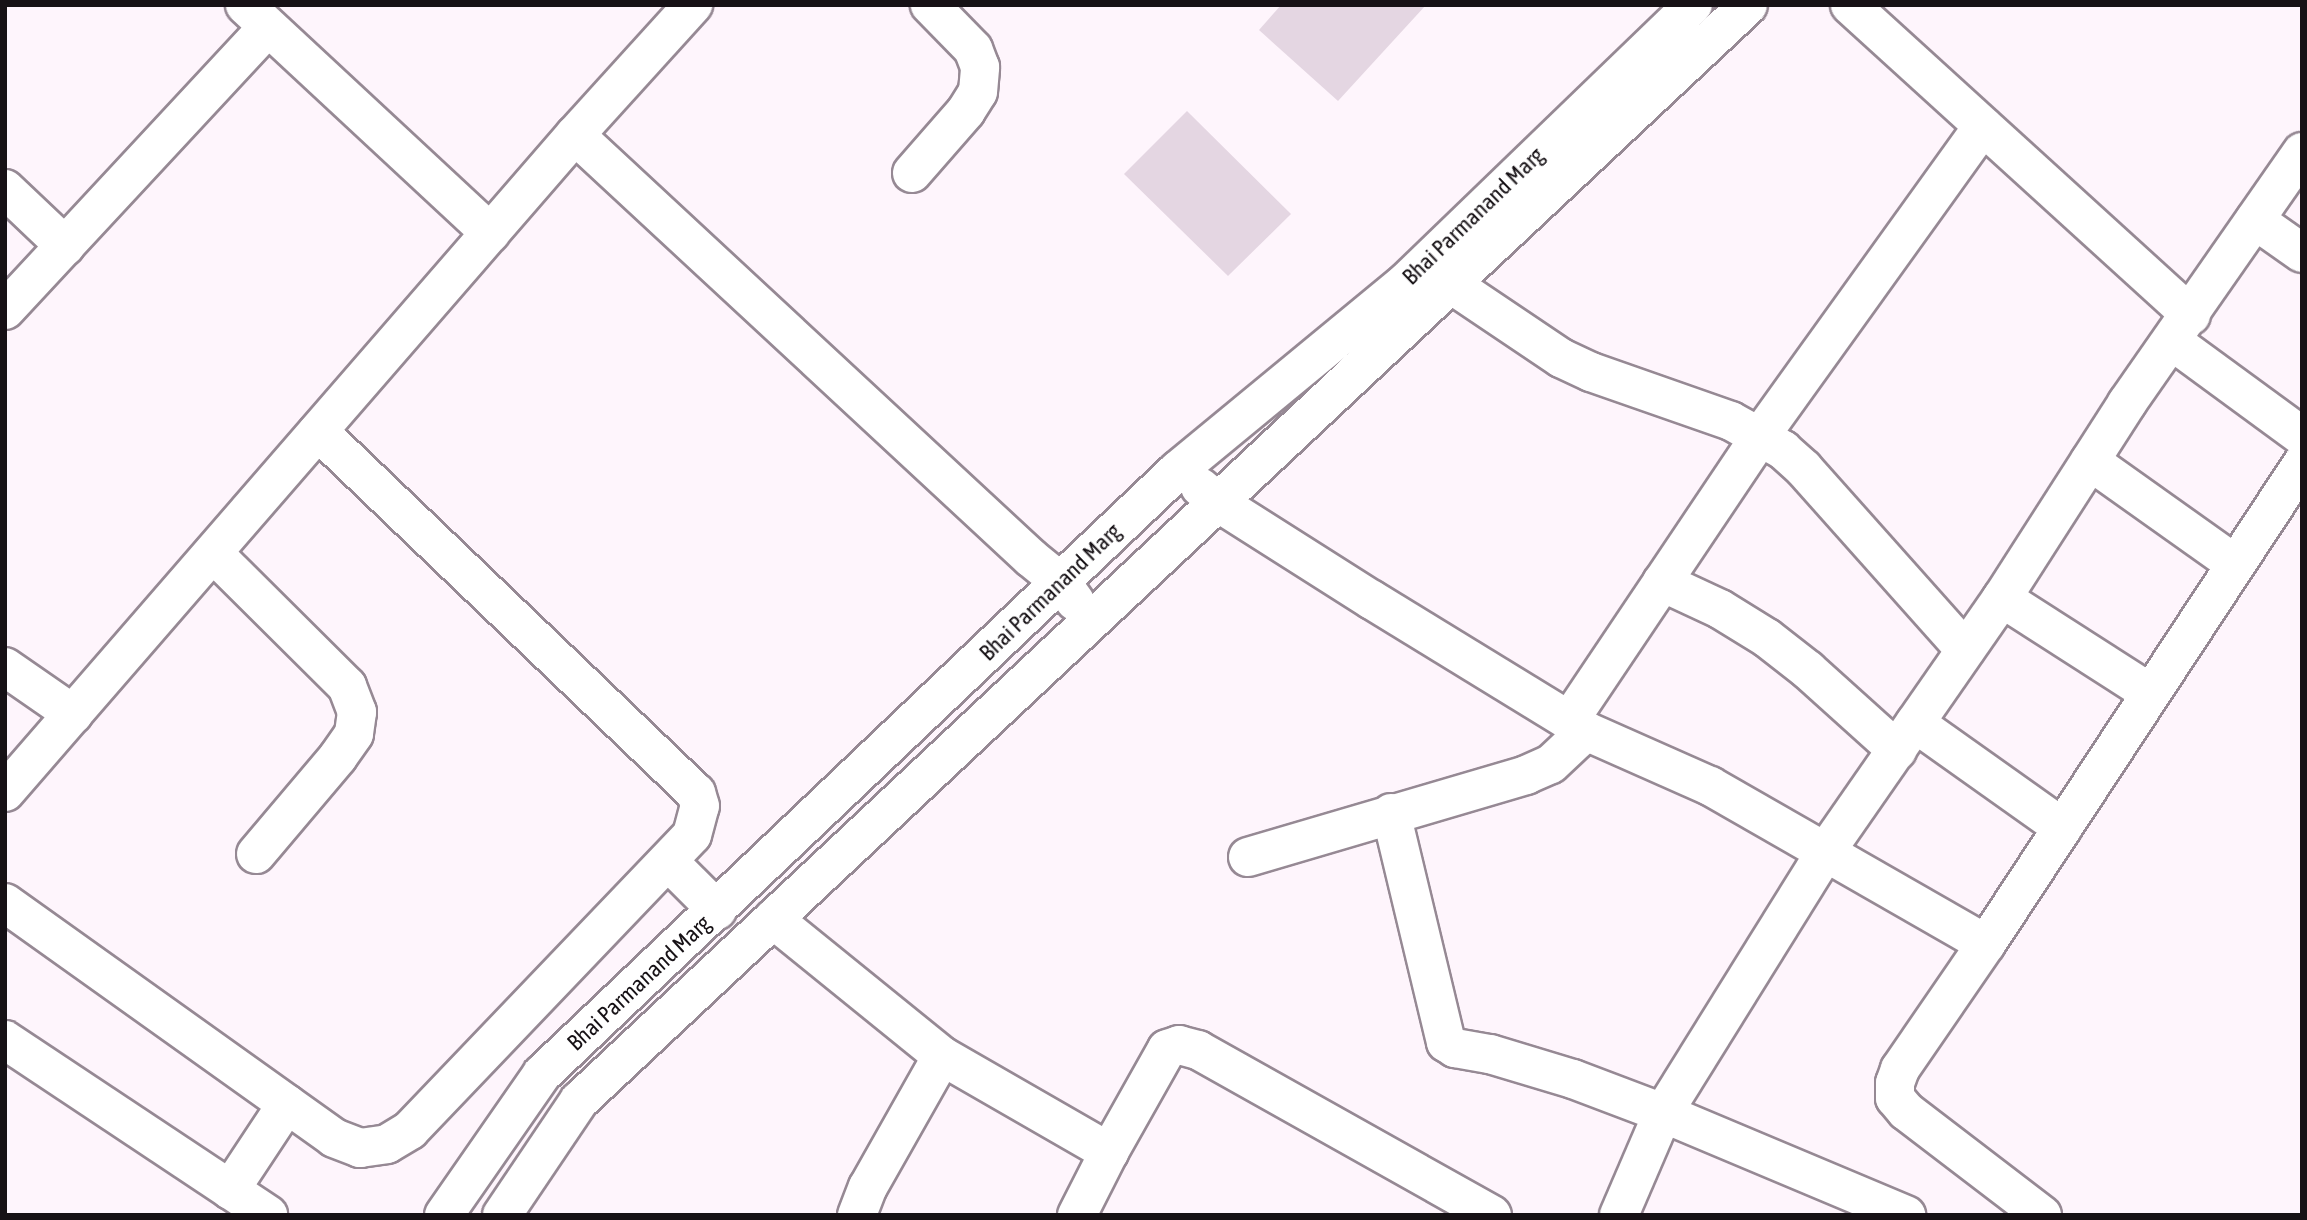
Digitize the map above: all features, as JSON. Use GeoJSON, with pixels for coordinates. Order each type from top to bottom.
{"type":"FeatureCollection","features":[{"type":"Feature","properties":{"kind":"street"},"geometry":{"type":"LineString","coordinates":[[912,173],[966,111],[978,92],[980,67],[973,49],[930,5]]}},
{"type":"Feature","properties":{"kind":"street","name":"Bhai Parmanand Marg"},"geometry":{"type":"LineString","coordinates":[[444,1215],[542,1074],[1178,470],[1405,283],[1693,5]]}},
{"type":"Feature","properties":{"kind":"street","name":"Bhai Parmanand Marg"},"geometry":{"type":"LineString","coordinates":[[502,1215],[579,1101],[1748,5]]}},
{"type":"Feature","properties":{"kind":"street"},"geometry":{"type":"LineString","coordinates":[[1850,5],[1983,126],[2181,328],[2302,436]]}},
{"type":"Feature","properties":{"kind":"street"},"geometry":{"type":"LineString","coordinates":[[5,792],[687,7]]}},
{"type":"Feature","properties":{"kind":"street"},"geometry":{"type":"LineString","coordinates":[[5,310],[65,246],[256,16],[490,233]]}},
{"type":"Feature","properties":{"kind":"street"},"geometry":{"type":"LineString","coordinates":[[1248,857],[1526,775],[1551,764],[1578,726],[1662,582],[1761,435],[1983,126]]}},
{"type":"Feature","properties":{"kind":"street"},"geometry":{"type":"LineString","coordinates":[[575,135],[1031,558],[1061,582],[1090,623]]}},
{"type":"Feature","properties":{"kind":"street"},"geometry":{"type":"LineString","coordinates":[[1619,1215],[1663,1113],[1826,851],[2002,598],[2090,461],[2302,152]]}},
{"type":"Feature","properties":{"kind":"street"},"geometry":{"type":"LineString","coordinates":[[5,189],[65,246]]}},
{"type":"Feature","properties":{"kind":"street"},"geometry":{"type":"LineString","coordinates":[[2255,220],[2302,253]]}},
{"type":"Feature","properties":{"kind":"street"},"geometry":{"type":"LineString","coordinates":[[1451,284],[1561,358],[1628,386],[1702,409],[1761,435],[1804,469],[1965,650]]}},
{"type":"Feature","properties":{"kind":"street"},"geometry":{"type":"LineString","coordinates":[[5,903],[334,1138],[360,1148],[387,1144],[410,1130],[692,835],[700,806],[696,793],[318,431]]}},
{"type":"Feature","properties":{"kind":"street"},"geometry":{"type":"LineString","coordinates":[[2090,461],[2235,564]]}},
{"type":"Feature","properties":{"kind":"street"},"geometry":{"type":"LineString","coordinates":[[2031,1212],[1906,1111],[1895,1098],[1895,1083],[1900,1069],[1986,944],[2302,464]]}},
{"type":"Feature","properties":{"kind":"street"},"geometry":{"type":"LineString","coordinates":[[1178,470],[1219,503],[1578,726],[1710,786],[1986,944]]}},
{"type":"Feature","properties":{"kind":"street"},"geometry":{"type":"LineString","coordinates":[[213,552],[347,686],[357,712],[354,734],[338,757],[256,854]]}},
{"type":"Feature","properties":{"kind":"street"},"geometry":{"type":"LineString","coordinates":[[1662,582],[1720,609],[1767,638],[1808,670],[1906,736],[2063,828]]}},
{"type":"Feature","properties":{"kind":"street"},"geometry":{"type":"LineString","coordinates":[[2002,598],[2150,693]]}},
{"type":"Feature","properties":{"kind":"street"},"geometry":{"type":"LineString","coordinates":[[5,667],[73,714]]}},
{"type":"Feature","properties":{"kind":"street"},"geometry":{"type":"LineString","coordinates":[[1391,813],[1446,1042],[1455,1048],[1490,1054],[1573,1079],[1663,1113],[1906,1215]]}},
{"type":"Feature","properties":{"kind":"street"},"geometry":{"type":"LineString","coordinates":[[669,862],[717,910]]}},
{"type":"Feature","properties":{"kind":"street"},"geometry":{"type":"LineString","coordinates":[[773,919],[942,1056],[1109,1152]]}},
{"type":"Feature","properties":{"kind":"street"},"geometry":{"type":"LineString","coordinates":[[5,1040],[268,1215]]}},
{"type":"Feature","properties":{"kind":"street"},"geometry":{"type":"LineString","coordinates":[[1077,1215],[1167,1049],[1179,1045],[1198,1050],[1492,1215]]}},
{"type":"Feature","properties":{"kind":"street"},"geometry":{"type":"LineString","coordinates":[[857,1215],[868,1187],[942,1056]]}},
{"type":"Feature","properties":{"kind":"street"},"geometry":{"type":"LineString","coordinates":[[230,1190],[288,1104]]}},
{"type":"Feature","properties":{"kind":"building"},"geometry":{"type":"Polygon","coordinates":[[[1281,5],[1426,5],[1338,101],[1259,30],[1281,5]]]}},
{"type":"Feature","properties":{"kind":"building"},"geometry":{"type":"Polygon","coordinates":[[[1187,111],[1291,214],[1228,276],[1124,174],[1187,111]]]}}]}
